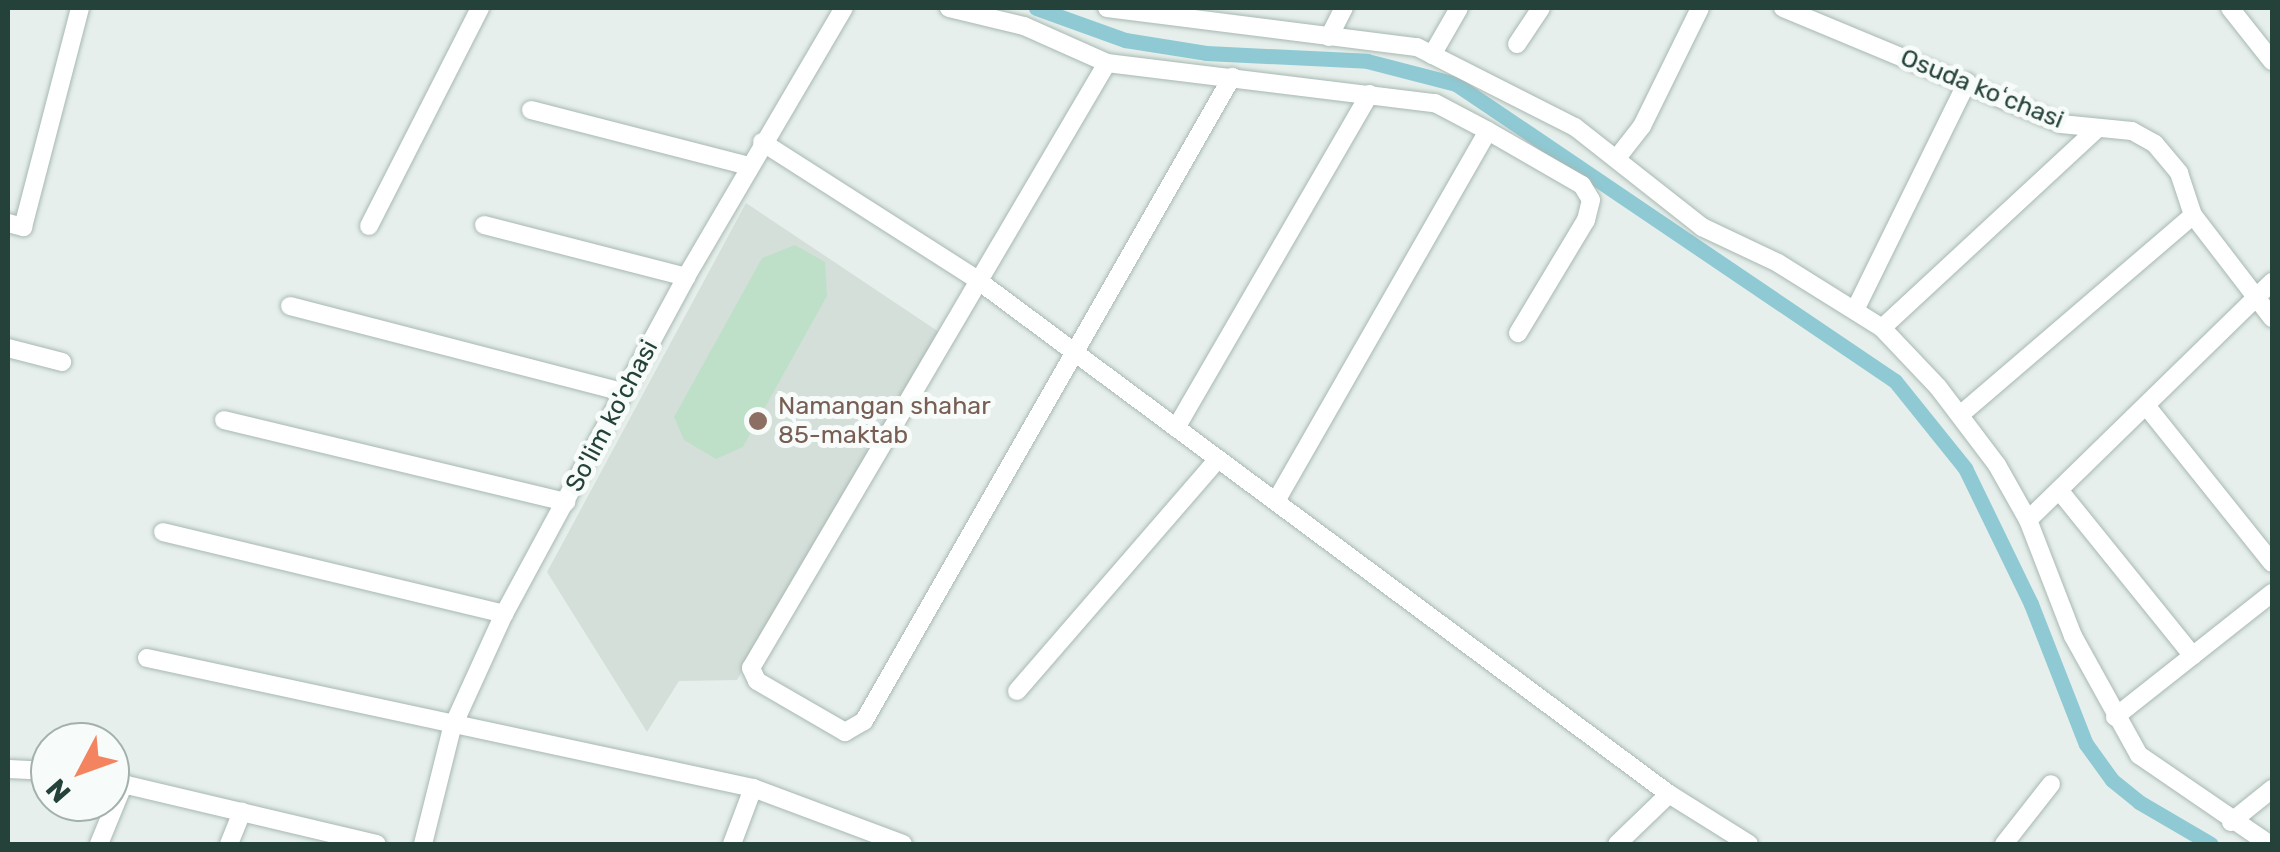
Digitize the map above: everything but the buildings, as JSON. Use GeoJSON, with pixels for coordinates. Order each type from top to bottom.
{"type":"FeatureCollection","features":[{"type":"Feature","properties":{"kind":"street"},"geometry":{"type":"LineString","coordinates":[[8,222],[23,227],[80,8]]}},
{"type":"Feature","properties":{"kind":"street"},"geometry":{"type":"LineString","coordinates":[[370,226],[480,8]]}},
{"type":"Feature","properties":{"kind":"street","name":"So'lim ko'chasi"},"geometry":{"type":"LineString","coordinates":[[423,844],[452,728],[504,614],[762,142],[844,8]]}},
{"type":"Feature","properties":{"kind":"street"},"geometry":{"type":"LineString","coordinates":[[948,8],[1024,26],[1107,63],[1435,103],[1488,131],[1582,185],[1591,200],[1586,220],[1518,332]]}},
{"type":"Feature","properties":{"kind":"street"},"geometry":{"type":"LineString","coordinates":[[1111,8],[1391,42],[1432,55],[1505,87],[1617,158],[1702,226],[1882,328],[1960,415],[2028,520],[2073,636],[2116,716],[2153,769],[2269,844]]}},
{"type":"Feature","properties":{"kind":"street"},"geometry":{"type":"LineString","coordinates":[[1329,37],[1344,8]]}},
{"type":"Feature","properties":{"kind":"street"},"geometry":{"type":"LineString","coordinates":[[1432,55],[1459,8]]}},
{"type":"Feature","properties":{"kind":"street"},"geometry":{"type":"LineString","coordinates":[[1517,44],[1541,8]]}},
{"type":"Feature","properties":{"kind":"street"},"geometry":{"type":"LineString","coordinates":[[1617,158],[1642,126],[1700,8]]}},
{"type":"Feature","properties":{"kind":"street","name":"Osuda koʻchasi"},"geometry":{"type":"LineString","coordinates":[[1782,8],[2061,124],[2132,131],[2155,144],[2179,174],[2193,215],[2272,318]]}},
{"type":"Feature","properties":{"kind":"street"},"geometry":{"type":"LineString","coordinates":[[2230,8],[2272,62]]}},
{"type":"Feature","properties":{"kind":"street"},"geometry":{"type":"LineString","coordinates":[[1107,63],[751,668],[757,681],[839,729],[857,730],[1232,76]]}},
{"type":"Feature","properties":{"kind":"street"},"geometry":{"type":"LineString","coordinates":[[1855,310],[1967,82]]}},
{"type":"Feature","properties":{"kind":"street"},"geometry":{"type":"LineString","coordinates":[[1176,428],[1370,94]]}},
{"type":"Feature","properties":{"kind":"street"},"geometry":{"type":"LineString","coordinates":[[531,110],[749,166]]}},
{"type":"Feature","properties":{"kind":"street"},"geometry":{"type":"LineString","coordinates":[[1882,328],[2098,128]]}},
{"type":"Feature","properties":{"kind":"street"},"geometry":{"type":"LineString","coordinates":[[1276,501],[1488,131]]}},
{"type":"Feature","properties":{"kind":"street"},"geometry":{"type":"LineString","coordinates":[[762,142],[976,280],[1669,794],[1749,844]]}},
{"type":"Feature","properties":{"kind":"street"},"geometry":{"type":"LineString","coordinates":[[1960,415],[2193,215]]}},
{"type":"Feature","properties":{"kind":"street"},"geometry":{"type":"LineString","coordinates":[[484,225],[686,278]]}},
{"type":"Feature","properties":{"kind":"street"},"geometry":{"type":"LineString","coordinates":[[2028,520],[2148,408],[2272,282]]}},
{"type":"Feature","properties":{"kind":"street"},"geometry":{"type":"LineString","coordinates":[[290,306],[622,392]]}},
{"type":"Feature","properties":{"kind":"street"},"geometry":{"type":"LineString","coordinates":[[8,348],[62,362]]}},
{"type":"Feature","properties":{"kind":"street"},"geometry":{"type":"LineString","coordinates":[[2148,408],[2272,562]]}},
{"type":"Feature","properties":{"kind":"street"},"geometry":{"type":"LineString","coordinates":[[224,420],[566,502]]}},
{"type":"Feature","properties":{"kind":"street"},"geometry":{"type":"LineString","coordinates":[[1017,691],[1218,459]]}},
{"type":"Feature","properties":{"kind":"street"},"geometry":{"type":"LineString","coordinates":[[2060,490],[2193,656]]}},
{"type":"Feature","properties":{"kind":"street"},"geometry":{"type":"LineString","coordinates":[[163,532],[504,614]]}},
{"type":"Feature","properties":{"kind":"street"},"geometry":{"type":"LineString","coordinates":[[2116,716],[2272,594]]}},
{"type":"Feature","properties":{"kind":"street"},"geometry":{"type":"LineString","coordinates":[[147,658],[452,728],[753,788],[903,844]]}},
{"type":"Feature","properties":{"kind":"street"},"geometry":{"type":"LineString","coordinates":[[2004,844],[2051,784]]}},
{"type":"Feature","properties":{"kind":"street"},"geometry":{"type":"LineString","coordinates":[[130,785],[369,844]]}},
{"type":"Feature","properties":{"kind":"street"},"geometry":{"type":"LineString","coordinates":[[732,844],[753,788]]}},
{"type":"Feature","properties":{"kind":"street"},"geometry":{"type":"LineString","coordinates":[[2231,822],[2272,789]]}},
{"type":"Feature","properties":{"kind":"street"},"geometry":{"type":"LineString","coordinates":[[1617,844],[1669,794]]}},
{"type":"Feature","properties":{"kind":"street"},"geometry":{"type":"LineString","coordinates":[[230,844],[242,812]]}},
{"type":"Feature","properties":{"kind":"shaded area","name":"Namangan shahar 85-maktab"},"geometry":{"type":"Polygon","coordinates":[[[746,203],[939,332],[737,680],[679,681],[647,732],[547,572],[746,203]]]}},
{"type":"Feature","properties":{"kind":"green space"},"geometry":{"type":"Polygon","coordinates":[[[795,245],[825,262],[827,296],[743,447],[716,459],[684,440],[674,417],[762,258],[795,245]]]}},
{"type":"Feature","properties":{"kind":"waterway"},"geometry":{"type":"LineString","coordinates":[[1036,8],[1125,40],[1206,53],[1367,61],[1456,84],[1895,381],[1965,468],[2031,604],[2086,744],[2112,780],[2139,802],[2211,844]]}},
{"type":"Feature","properties":{"kind":"place","name":"Namangan shahar 85-maktab"},"geometry":{"type":"Point","coordinates":[758,421]}}]}
